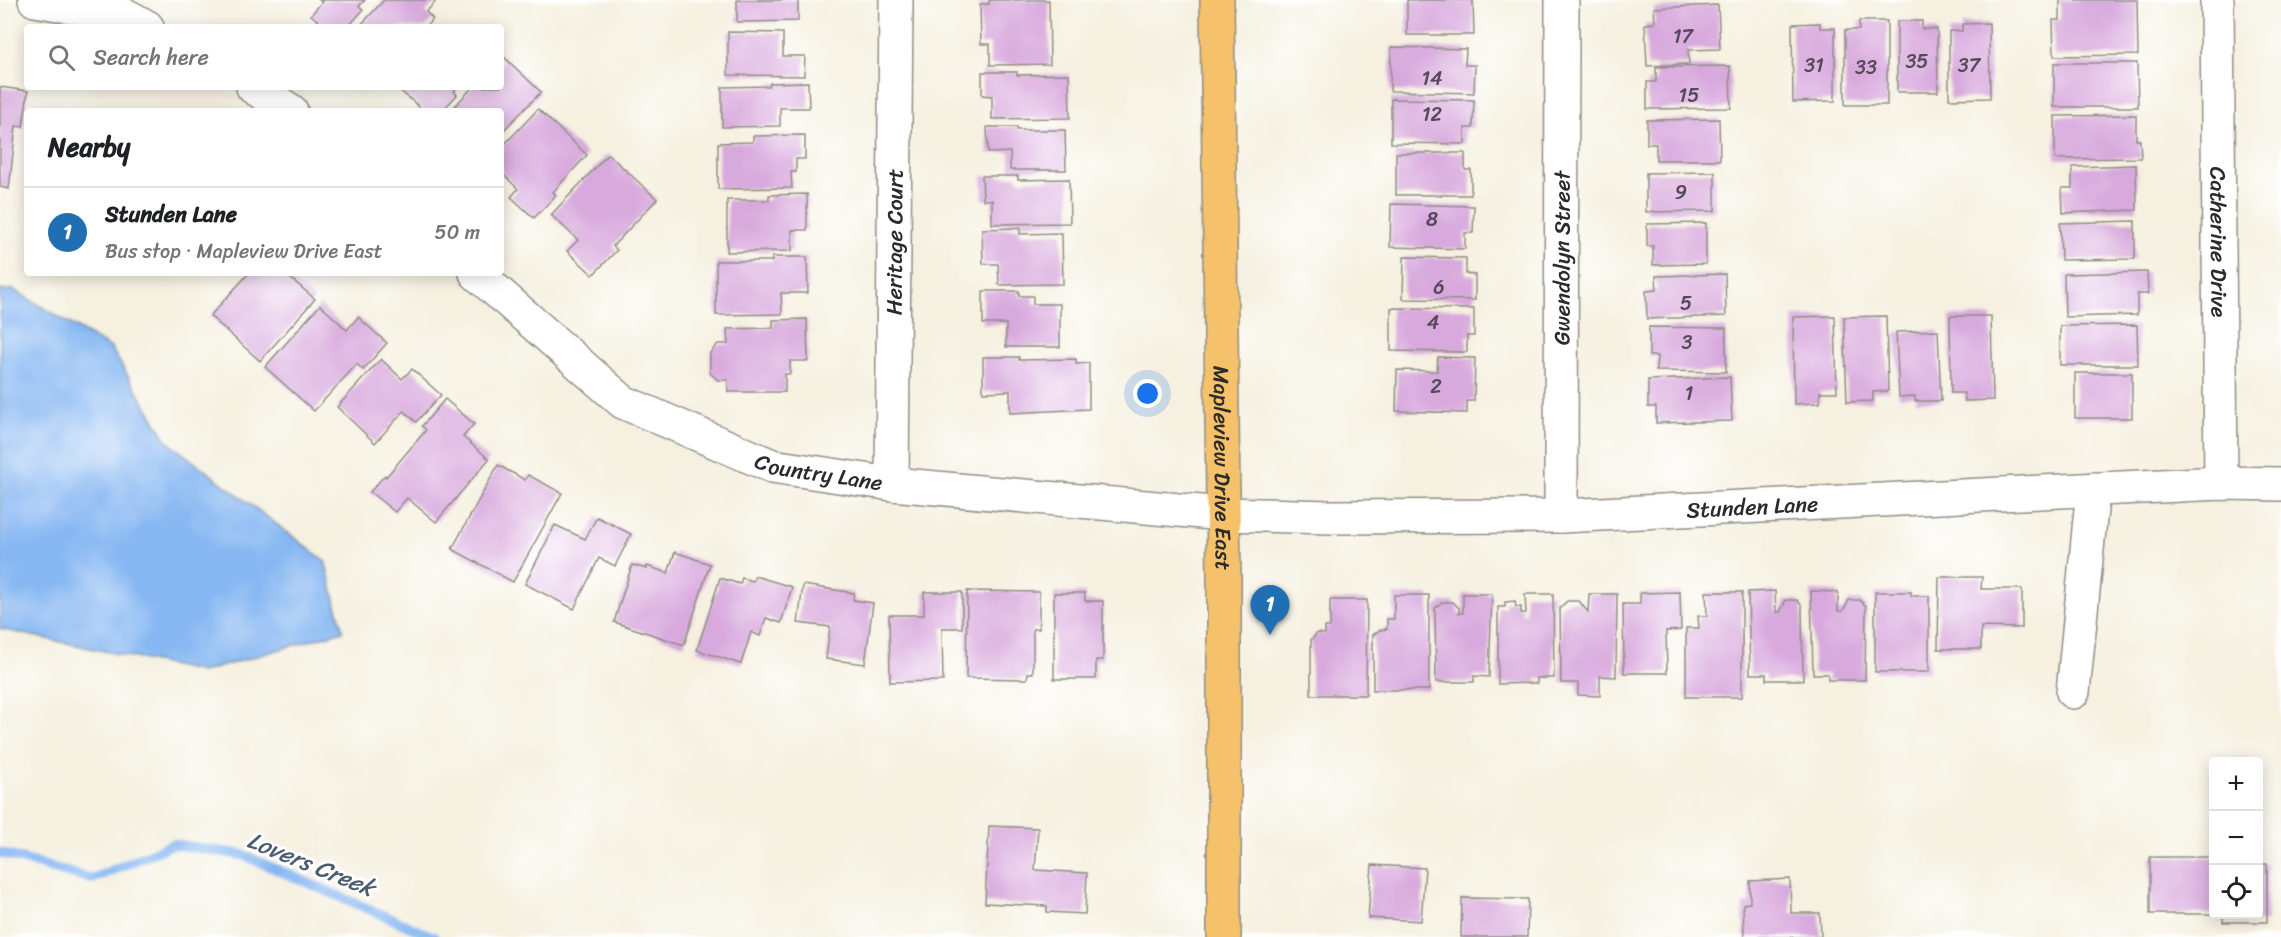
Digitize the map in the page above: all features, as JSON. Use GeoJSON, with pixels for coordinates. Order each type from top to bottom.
{"type":"FeatureCollection","features":[{"type":"Feature","properties":{"kind":"main road","name":"Mapleview Drive East"},"geometry":{"type":"LineString","coordinates":[[1217,0],[1223,514],[1224,937]]}},
{"type":"Feature","properties":{"kind":"street"},"geometry":{"type":"LineString","coordinates":[[35,0],[127,16],[142,24]]}},
{"type":"Feature","properties":{"kind":"street","name":"Heritage Court"},"geometry":{"type":"LineString","coordinates":[[892,484],[896,0]]}},
{"type":"Feature","properties":{"kind":"street","name":"Gwendolyn Street"},"geometry":{"type":"LineString","coordinates":[[1561,516],[1562,0]]}},
{"type":"Feature","properties":{"kind":"street","name":"Catherine Drive"},"geometry":{"type":"LineString","coordinates":[[2217,0],[2221,483]]}},
{"type":"Feature","properties":{"kind":"street"},"geometry":{"type":"LineString","coordinates":[[258,90],[286,108]]}},
{"type":"Feature","properties":{"kind":"street","name":"Country Lane"},"geometry":{"type":"LineString","coordinates":[[479,276],[623,402],[772,466],[892,484],[1223,514]]}},
{"type":"Feature","properties":{"kind":"street","name":"Stunden Lane"},"geometry":{"type":"LineString","coordinates":[[1223,514],[1330,517],[1561,516],[2221,483],[2281,484]]}},
{"type":"Feature","properties":{"kind":"street"},"geometry":{"type":"LineString","coordinates":[[2073,692],[2093,489]]}},
{"type":"Feature","properties":{"kind":"water"},"geometry":{"type":"Polygon","coordinates":[[[0,290],[14,290],[111,348],[168,442],[325,561],[343,631],[202,672],[0,629],[0,290]]]}},
{"type":"Feature","properties":{"kind":"building"},"geometry":{"type":"Polygon","coordinates":[[[319,0],[365,0],[359,6],[363,10],[351,24],[322,24],[311,15],[322,2],[319,0]]]}},
{"type":"Feature","properties":{"kind":"building"},"geometry":{"type":"Polygon","coordinates":[[[384,0],[437,0],[426,12],[433,19],[428,24],[362,24],[384,0]]]}},
{"type":"Feature","properties":{"kind":"building"},"geometry":{"type":"Polygon","coordinates":[[[737,0],[798,0],[798,21],[737,22],[737,0]]]}},
{"type":"Feature","properties":{"kind":"building"},"geometry":{"type":"Polygon","coordinates":[[[989,0],[1049,0],[1050,64],[990,65],[990,44],[981,44],[980,4],[989,4],[989,0]]]}},
{"type":"Feature","properties":{"kind":"building"},"geometry":{"type":"Polygon","coordinates":[[[1407,0],[1473,0],[1474,35],[1407,35],[1407,0]]]}},
{"type":"Feature","properties":{"kind":"building"},"geometry":{"type":"Polygon","coordinates":[[[2060,0],[2137,0],[2138,55],[2054,56],[2053,20],[2060,20],[2060,0]]]}},
{"type":"Feature","properties":{"kind":"building"},"geometry":{"type":"Polygon","coordinates":[[[1718,5],[1720,49],[1688,50],[1689,64],[1647,66],[1645,24],[1655,23],[1654,8],[1718,5]]]}},
{"type":"Feature","properties":{"kind":"building"},"geometry":{"type":"Polygon","coordinates":[[[1859,21],[1887,21],[1887,105],[1845,105],[1845,30],[1859,30],[1859,21]]]}},
{"type":"Feature","properties":{"kind":"building"},"geometry":{"type":"Polygon","coordinates":[[[1897,21],[1922,21],[1922,29],[1937,29],[1938,92],[1897,92],[1897,21]]]}},
{"type":"Feature","properties":{"kind":"building"},"geometry":{"type":"Polygon","coordinates":[[[1820,23],[1820,28],[1835,28],[1835,101],[1793,102],[1792,24],[1820,23]]]}},
{"type":"Feature","properties":{"kind":"building"},"geometry":{"type":"Polygon","coordinates":[[[1989,23],[1990,98],[1949,99],[1949,31],[1962,31],[1962,24],[1989,23]]]}},
{"type":"Feature","properties":{"kind":"building"},"geometry":{"type":"Polygon","coordinates":[[[728,32],[783,33],[783,56],[805,56],[804,76],[728,75],[728,32]]]}},
{"type":"Feature","properties":{"kind":"building"},"geometry":{"type":"Polygon","coordinates":[[[1391,47],[1466,49],[1465,65],[1475,65],[1474,93],[1390,91],[1391,47]]]}},
{"type":"Feature","properties":{"kind":"building"},"geometry":{"type":"Polygon","coordinates":[[[504,57],[541,92],[504,130],[504,108],[453,108],[470,90],[504,90],[504,57]]]}},
{"type":"Feature","properties":{"kind":"building"},"geometry":{"type":"Polygon","coordinates":[[[2054,63],[2137,63],[2138,107],[2054,107],[2054,63]]]}},
{"type":"Feature","properties":{"kind":"building"},"geometry":{"type":"Polygon","coordinates":[[[1730,66],[1731,108],[1647,109],[1647,82],[1656,82],[1656,67],[1730,66]]]}},
{"type":"Feature","properties":{"kind":"building"},"geometry":{"type":"Polygon","coordinates":[[[982,72],[1017,72],[1017,75],[1069,74],[1070,118],[992,119],[992,96],[982,95],[982,72]]]}},
{"type":"Feature","properties":{"kind":"building"},"geometry":{"type":"Polygon","coordinates":[[[808,82],[809,108],[780,108],[780,126],[722,127],[722,87],[808,82]]]}},
{"type":"Feature","properties":{"kind":"building"},"geometry":{"type":"Polygon","coordinates":[[[0,87],[28,91],[23,127],[16,126],[9,189],[0,187],[0,87]]]}},
{"type":"Feature","properties":{"kind":"building"},"geometry":{"type":"Polygon","coordinates":[[[400,90],[455,90],[457,95],[445,108],[420,108],[400,90]]]}},
{"type":"Feature","properties":{"kind":"building"},"geometry":{"type":"Polygon","coordinates":[[[1391,99],[1474,100],[1473,128],[1465,128],[1465,144],[1391,143],[1391,99]]]}},
{"type":"Feature","properties":{"kind":"building"},"geometry":{"type":"Polygon","coordinates":[[[538,109],[587,155],[553,192],[556,195],[534,218],[511,197],[518,189],[504,175],[504,145],[538,109]]]}},
{"type":"Feature","properties":{"kind":"building"},"geometry":{"type":"Polygon","coordinates":[[[2136,115],[2136,140],[2140,140],[2141,158],[2055,159],[2055,116],[2136,115]]]}},
{"type":"Feature","properties":{"kind":"building"},"geometry":{"type":"Polygon","coordinates":[[[1719,119],[1720,160],[1656,160],[1656,144],[1647,144],[1647,120],[1719,119]]]}},
{"type":"Feature","properties":{"kind":"building"},"geometry":{"type":"Polygon","coordinates":[[[987,127],[1017,127],[1017,130],[1065,130],[1066,170],[1010,170],[1010,152],[988,153],[987,127]]]}},
{"type":"Feature","properties":{"kind":"building"},"geometry":{"type":"Polygon","coordinates":[[[805,135],[805,159],[796,159],[796,172],[791,172],[792,188],[718,189],[718,143],[753,142],[753,136],[805,135]]]}},
{"type":"Feature","properties":{"kind":"building"},"geometry":{"type":"Polygon","coordinates":[[[1396,153],[1465,153],[1465,170],[1471,170],[1471,195],[1396,195],[1396,153]]]}},
{"type":"Feature","properties":{"kind":"building"},"geometry":{"type":"Polygon","coordinates":[[[608,154],[657,199],[613,246],[617,250],[593,275],[567,251],[578,240],[551,215],[608,154]]]}},
{"type":"Feature","properties":{"kind":"building"},"geometry":{"type":"Polygon","coordinates":[[[2136,165],[2137,210],[2063,213],[2062,188],[2072,188],[2072,167],[2136,165]]]}},
{"type":"Feature","properties":{"kind":"building"},"geometry":{"type":"Polygon","coordinates":[[[1715,172],[1715,211],[1646,212],[1646,173],[1715,172]]]}},
{"type":"Feature","properties":{"kind":"building"},"geometry":{"type":"Polygon","coordinates":[[[982,176],[1018,176],[1018,180],[1069,179],[1070,223],[992,224],[992,200],[983,200],[982,176]]]}},
{"type":"Feature","properties":{"kind":"building"},"geometry":{"type":"Polygon","coordinates":[[[807,194],[807,230],[792,230],[792,251],[727,252],[727,200],[769,200],[769,195],[807,194]]]}},
{"type":"Feature","properties":{"kind":"building"},"geometry":{"type":"Polygon","coordinates":[[[1391,204],[1474,206],[1473,233],[1465,233],[1465,249],[1390,247],[1391,204]]]}},
{"type":"Feature","properties":{"kind":"building"},"geometry":{"type":"Polygon","coordinates":[[[2135,221],[2135,259],[2061,260],[2060,223],[2135,221]]]}},
{"type":"Feature","properties":{"kind":"building"},"geometry":{"type":"Polygon","coordinates":[[[1706,223],[1706,264],[1653,265],[1653,246],[1647,246],[1647,224],[1706,223]]]}},
{"type":"Feature","properties":{"kind":"building"},"geometry":{"type":"Polygon","coordinates":[[[1020,228],[1020,234],[1062,233],[1063,284],[999,285],[998,264],[983,264],[982,229],[1020,228]]]}},
{"type":"Feature","properties":{"kind":"building"},"geometry":{"type":"Polygon","coordinates":[[[772,257],[807,257],[808,293],[781,293],[782,314],[716,315],[716,261],[772,261],[772,257]]]}},
{"type":"Feature","properties":{"kind":"building"},"geometry":{"type":"Polygon","coordinates":[[[1404,257],[1466,258],[1466,274],[1475,275],[1475,300],[1403,299],[1404,257]]]}},
{"type":"Feature","properties":{"kind":"building"},"geometry":{"type":"Polygon","coordinates":[[[2147,272],[2148,294],[2137,294],[2137,315],[2065,317],[2064,274],[2147,272]]]}},
{"type":"Feature","properties":{"kind":"building"},"geometry":{"type":"Polygon","coordinates":[[[1725,274],[1726,316],[1647,319],[1646,291],[1657,290],[1656,276],[1725,274]]]}},
{"type":"Feature","properties":{"kind":"building"},"geometry":{"type":"Polygon","coordinates":[[[246,276],[288,276],[315,299],[260,361],[210,316],[246,276]]]}},
{"type":"Feature","properties":{"kind":"building"},"geometry":{"type":"Polygon","coordinates":[[[983,291],[1019,291],[1019,296],[1033,296],[1033,304],[1060,304],[1060,347],[1006,347],[1006,324],[983,324],[983,291]]]}},
{"type":"Feature","properties":{"kind":"building"},"geometry":{"type":"Polygon","coordinates":[[[320,305],[347,330],[358,317],[387,343],[363,370],[357,364],[314,411],[265,367],[320,305]]]}},
{"type":"Feature","properties":{"kind":"building"},"geometry":{"type":"Polygon","coordinates":[[[1391,308],[1474,309],[1474,336],[1467,336],[1467,352],[1391,351],[1391,308]]]}},
{"type":"Feature","properties":{"kind":"building"},"geometry":{"type":"Polygon","coordinates":[[[1835,316],[1837,392],[1820,392],[1820,403],[1794,404],[1793,317],[1835,316]]]}},
{"type":"Feature","properties":{"kind":"building"},"geometry":{"type":"Polygon","coordinates":[[[1886,316],[1888,391],[1873,392],[1873,401],[1847,402],[1844,317],[1886,316]]]}},
{"type":"Feature","properties":{"kind":"building"},"geometry":{"type":"Polygon","coordinates":[[[1950,316],[1991,316],[1993,400],[1965,401],[1964,393],[1951,393],[1950,316]]]}},
{"type":"Feature","properties":{"kind":"building"},"geometry":{"type":"Polygon","coordinates":[[[807,319],[808,361],[790,361],[790,374],[785,374],[785,392],[728,392],[728,380],[718,380],[710,373],[710,353],[718,344],[728,344],[727,329],[773,328],[773,320],[807,319]]]}},
{"type":"Feature","properties":{"kind":"building"},"geometry":{"type":"Polygon","coordinates":[[[2137,325],[2138,365],[2060,365],[2060,326],[2137,325]]]}},
{"type":"Feature","properties":{"kind":"building"},"geometry":{"type":"Polygon","coordinates":[[[1649,327],[1726,328],[1726,372],[1656,371],[1657,356],[1649,356],[1649,327]]]}},
{"type":"Feature","properties":{"kind":"building"},"geometry":{"type":"Polygon","coordinates":[[[1938,330],[1941,401],[1915,401],[1915,396],[1899,397],[1896,332],[1938,330]]]}},
{"type":"Feature","properties":{"kind":"building"},"geometry":{"type":"Polygon","coordinates":[[[983,357],[1019,357],[1019,360],[1076,359],[1076,364],[1089,363],[1089,409],[1010,413],[1010,391],[983,392],[983,357]]]}},
{"type":"Feature","properties":{"kind":"building"},"geometry":{"type":"Polygon","coordinates":[[[1438,357],[1475,358],[1474,401],[1467,401],[1467,413],[1396,411],[1397,370],[1437,371],[1438,357]]]}},
{"type":"Feature","properties":{"kind":"building"},"geometry":{"type":"Polygon","coordinates":[[[381,359],[402,379],[412,369],[441,395],[416,422],[404,411],[375,443],[337,407],[381,359]]]}},
{"type":"Feature","properties":{"kind":"building"},"geometry":{"type":"Polygon","coordinates":[[[2075,373],[2132,373],[2132,418],[2075,418],[2075,373]]]}},
{"type":"Feature","properties":{"kind":"building"},"geometry":{"type":"Polygon","coordinates":[[[1730,377],[1732,421],[1656,423],[1656,407],[1648,407],[1648,380],[1730,377]]]}},
{"type":"Feature","properties":{"kind":"building"},"geometry":{"type":"Polygon","coordinates":[[[445,399],[474,424],[463,437],[489,459],[436,522],[407,498],[395,512],[370,492],[385,475],[386,477],[426,430],[422,426],[445,399]]]}},
{"type":"Feature","properties":{"kind":"building"},"geometry":{"type":"Polygon","coordinates":[[[498,465],[525,480],[528,475],[562,493],[513,582],[452,549],[498,465]]]}},
{"type":"Feature","properties":{"kind":"building"},"geometry":{"type":"Polygon","coordinates":[[[597,517],[631,534],[615,566],[599,558],[574,609],[525,584],[555,525],[585,539],[597,517]]]}},
{"type":"Feature","properties":{"kind":"building"},"geometry":{"type":"Polygon","coordinates":[[[675,552],[710,564],[684,645],[614,622],[632,565],[647,569],[647,566],[668,573],[675,552]]]}},
{"type":"Feature","properties":{"kind":"building"},"geometry":{"type":"Polygon","coordinates":[[[755,576],[792,587],[781,623],[766,618],[760,636],[751,632],[741,664],[697,650],[720,578],[740,584],[742,578],[753,581],[755,576]]]}},
{"type":"Feature","properties":{"kind":"building"},"geometry":{"type":"Polygon","coordinates":[[[1939,577],[1982,577],[1981,589],[2022,589],[2022,628],[1981,627],[1981,649],[1938,649],[1939,577]]]}},
{"type":"Feature","properties":{"kind":"building"},"geometry":{"type":"Polygon","coordinates":[[[803,585],[854,593],[853,600],[873,603],[865,664],[826,659],[830,627],[798,623],[803,585]]]}},
{"type":"Feature","properties":{"kind":"building"},"geometry":{"type":"Polygon","coordinates":[[[967,591],[1039,592],[1039,629],[1033,629],[1033,673],[1028,673],[1027,679],[966,678],[967,591]]]}},
{"type":"Feature","properties":{"kind":"building"},"geometry":{"type":"Polygon","coordinates":[[[1775,591],[1776,612],[1780,612],[1786,600],[1797,600],[1802,606],[1803,680],[1766,680],[1766,674],[1750,674],[1748,592],[1775,591]]]}},
{"type":"Feature","properties":{"kind":"building"},"geometry":{"type":"Polygon","coordinates":[[[1811,591],[1838,592],[1838,611],[1843,611],[1849,600],[1860,600],[1866,606],[1865,680],[1828,680],[1828,674],[1813,674],[1811,591]]]}},
{"type":"Feature","properties":{"kind":"building"},"geometry":{"type":"Polygon","coordinates":[[[924,592],[962,592],[962,628],[942,628],[943,681],[890,682],[889,615],[924,615],[924,592]]]}},
{"type":"Feature","properties":{"kind":"building"},"geometry":{"type":"Polygon","coordinates":[[[1680,592],[1681,630],[1666,631],[1667,673],[1624,673],[1623,604],[1640,604],[1640,593],[1680,592]]]}},
{"type":"Feature","properties":{"kind":"building"},"geometry":{"type":"Polygon","coordinates":[[[1706,592],[1742,592],[1742,697],[1686,697],[1686,628],[1699,628],[1698,616],[1707,616],[1706,592]]]}},
{"type":"Feature","properties":{"kind":"building"},"geometry":{"type":"Polygon","coordinates":[[[1875,592],[1911,592],[1911,596],[1929,596],[1929,672],[1875,672],[1875,592]]]}},
{"type":"Feature","properties":{"kind":"building"},"geometry":{"type":"Polygon","coordinates":[[[1054,593],[1085,593],[1085,601],[1103,601],[1103,660],[1096,660],[1096,679],[1054,679],[1054,593]]]}},
{"type":"Feature","properties":{"kind":"building"},"geometry":{"type":"Polygon","coordinates":[[[1463,594],[1492,594],[1489,677],[1474,676],[1474,682],[1436,682],[1435,608],[1442,602],[1453,602],[1459,608],[1459,613],[1463,613],[1463,594]]]}},
{"type":"Feature","properties":{"kind":"building"},"geometry":{"type":"Polygon","coordinates":[[[1525,594],[1553,594],[1554,678],[1537,678],[1537,683],[1498,684],[1498,607],[1505,607],[1505,602],[1515,601],[1516,607],[1521,607],[1521,613],[1526,613],[1525,594]]]}},
{"type":"Feature","properties":{"kind":"building"},"geometry":{"type":"Polygon","coordinates":[[[1589,594],[1617,594],[1616,677],[1600,676],[1600,696],[1578,695],[1578,683],[1561,683],[1560,608],[1567,601],[1579,601],[1588,612],[1589,594]]]}},
{"type":"Feature","properties":{"kind":"building"},"geometry":{"type":"Polygon","coordinates":[[[1394,595],[1429,595],[1429,690],[1373,690],[1373,635],[1380,630],[1387,629],[1387,619],[1394,619],[1394,595]]]}},
{"type":"Feature","properties":{"kind":"building"},"geometry":{"type":"Polygon","coordinates":[[[1330,600],[1367,600],[1366,695],[1311,695],[1311,640],[1317,633],[1325,634],[1325,627],[1330,627],[1330,600]]]}},
{"type":"Feature","properties":{"kind":"building"},"geometry":{"type":"Polygon","coordinates":[[[989,826],[1038,828],[1035,870],[1087,873],[1085,914],[1047,912],[1047,906],[985,903],[989,826]]]}},
{"type":"Feature","properties":{"kind":"building"},"geometry":{"type":"Polygon","coordinates":[[[2150,857],[2209,857],[2209,914],[2150,914],[2150,857]]]}},
{"type":"Feature","properties":{"kind":"building"},"geometry":{"type":"Polygon","coordinates":[[[2263,864],[2267,864],[2267,922],[2223,922],[2223,919],[2263,919],[2263,864]]]}},
{"type":"Feature","properties":{"kind":"building"},"geometry":{"type":"Polygon","coordinates":[[[1372,865],[1425,868],[1421,921],[1368,918],[1372,865]]]}},
{"type":"Feature","properties":{"kind":"building"},"geometry":{"type":"Polygon","coordinates":[[[1790,879],[1791,913],[1820,913],[1821,937],[1744,937],[1743,904],[1750,903],[1750,881],[1790,879]]]}},
{"type":"Feature","properties":{"kind":"building"},"geometry":{"type":"Polygon","coordinates":[[[1462,898],[1528,899],[1527,937],[1461,937],[1462,898]]]}},
{"type":"Feature","properties":{"kind":"waterway","name":"Lovers Creek"},"geometry":{"type":"LineString","coordinates":[[0,853],[92,879],[173,844],[243,855],[434,937]]}},
{"type":"Feature","properties":{"kind":"place","name":"Stunden Lane"},"geometry":{"type":"Point","coordinates":[1270,635]}}]}
